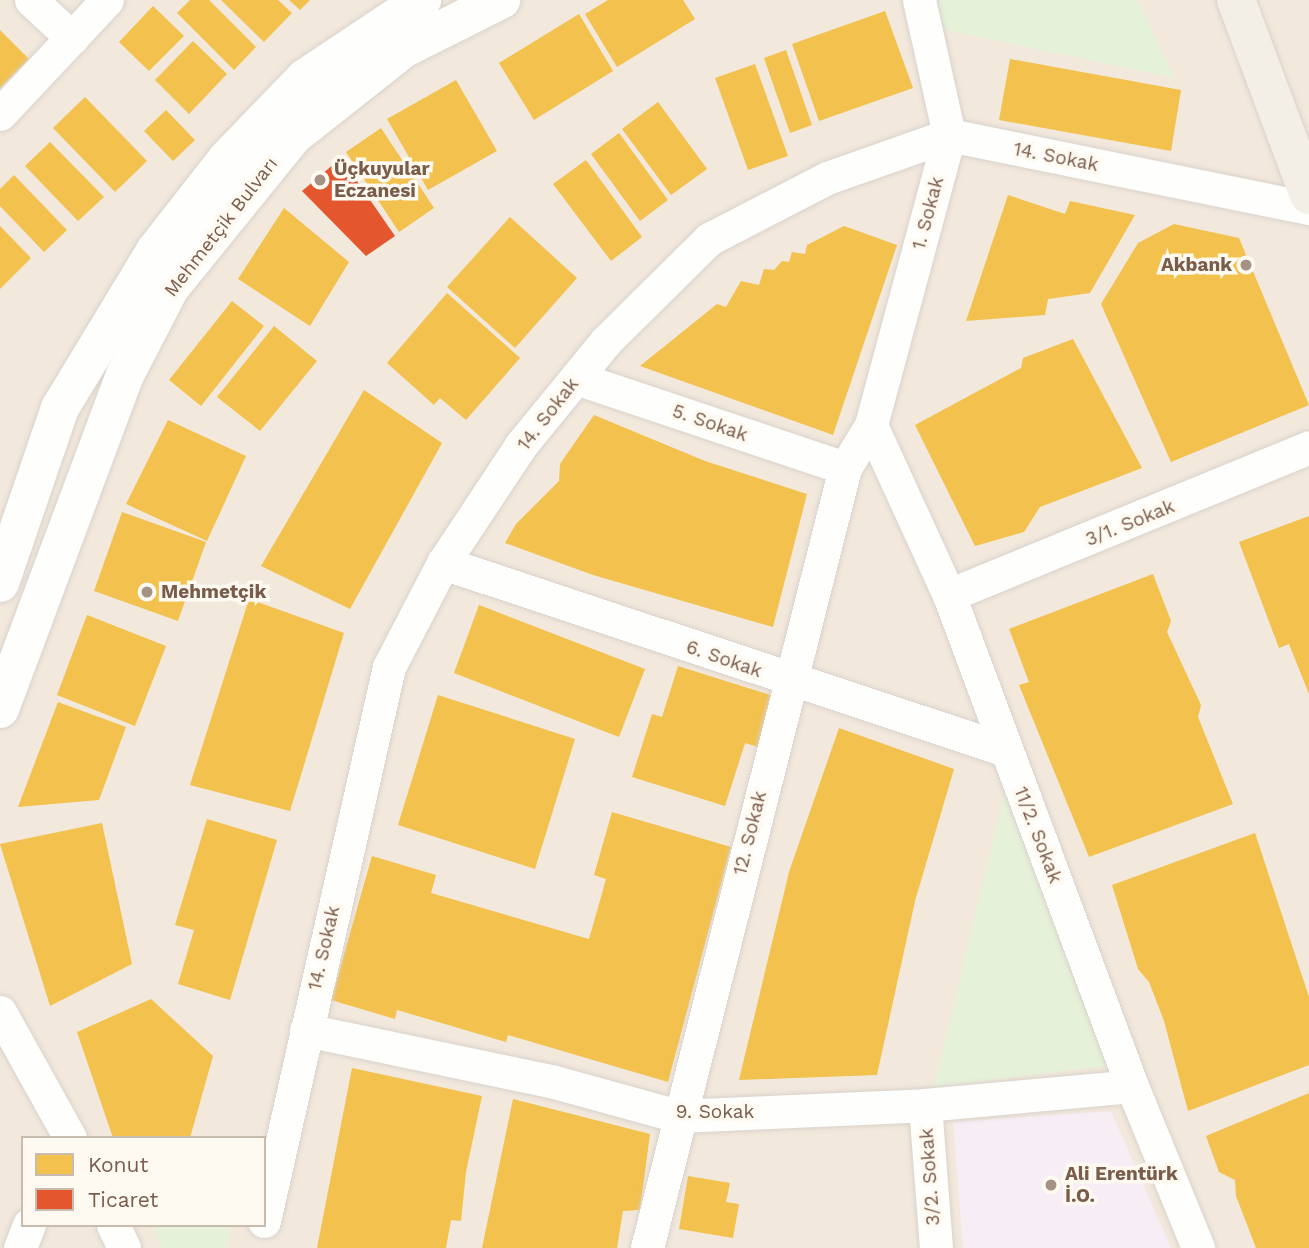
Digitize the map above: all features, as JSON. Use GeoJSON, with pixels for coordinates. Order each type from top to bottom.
{"type":"FeatureCollection","features":[{"type":"Feature","properties":{"kind":"main road","name":"Mehmetçik Bulvarı"},"geometry":{"type":"LineString","coordinates":[[0,583],[60,408],[155,251],[226,160],[305,78],[422,0]]}},
{"type":"Feature","properties":{"kind":"main road","name":"Mehmetçik Bulvarı"},"geometry":{"type":"LineString","coordinates":[[0,709],[125,375],[170,288],[293,136],[403,48],[501,0]]}},
{"type":"Feature","properties":{"kind":"main road"},"geometry":{"type":"LineString","coordinates":[[1236,0],[1309,195]]}},
{"type":"Feature","properties":{"kind":"street"},"geometry":{"type":"LineString","coordinates":[[31,0],[72,38]]}},
{"type":"Feature","properties":{"kind":"street"},"geometry":{"type":"LineString","coordinates":[[0,114],[107,0]]}},
{"type":"Feature","properties":{"kind":"street","name":"1. Sokak"},"geometry":{"type":"LineString","coordinates":[[871,425],[949,135],[919,0]]}},
{"type":"Feature","properties":{"kind":"street","name":"14. Sokak"},"geometry":{"type":"LineString","coordinates":[[266,1214],[389,667],[443,563],[522,445],[576,378],[709,239],[827,178],[949,135],[1309,208]]}},
{"type":"Feature","properties":{"kind":"street","name":"5. Sokak"},"geometry":{"type":"LineString","coordinates":[[576,378],[845,468]]}},
{"type":"Feature","properties":{"kind":"street","name":"12. Sokak"},"geometry":{"type":"LineString","coordinates":[[647,1248],[678,1116],[845,468],[871,425]]}},
{"type":"Feature","properties":{"kind":"street","name":"11/2. Sokak"},"geometry":{"type":"LineString","coordinates":[[871,425],[949,595],[1132,1086],[1198,1248]]}},
{"type":"Feature","properties":{"kind":"street","name":"3/1. Sokak"},"geometry":{"type":"LineString","coordinates":[[949,595],[1309,447]]}},
{"type":"Feature","properties":{"kind":"street","name":"6. Sokak"},"geometry":{"type":"LineString","coordinates":[[443,563],[789,681],[1006,750]]}},
{"type":"Feature","properties":{"kind":"street"},"geometry":{"type":"LineString","coordinates":[[0,1012],[66,1135]]}},
{"type":"Feature","properties":{"kind":"street","name":"9. Sokak"},"geometry":{"type":"LineString","coordinates":[[306,1030],[551,1081],[678,1116],[925,1105],[1132,1086]]}},
{"type":"Feature","properties":{"kind":"street","name":"3/2. Sokak"},"geometry":{"type":"LineString","coordinates":[[925,1105],[936,1248]]}},
{"type":"Feature","properties":{"kind":"street"},"geometry":{"type":"LineString","coordinates":[[20,1248],[28,1227]]}},
{"type":"Feature","properties":{"kind":"street"},"geometry":{"type":"LineString","coordinates":[[114,1227],[124,1248]]}},
{"type":"Feature","properties":{"kind":"street","name":"14. Sokak"},"geometry":{"type":"LineString","coordinates":[[258,1248],[263,1227]]}},
{"type":"Feature","properties":{"kind":"shaded area"},"geometry":{"type":"Polygon","coordinates":[[[0,0],[1309,0],[1309,1248],[0,1248],[0,0]]]}},
{"type":"Feature","properties":{"kind":"shaded area","name":"Ali Erentürk İ.O."},"geometry":{"type":"Polygon","coordinates":[[[1111,1111],[1171,1248],[963,1248],[953,1122],[1111,1111]]]}},
{"type":"Feature","properties":{"kind":"green space"},"geometry":{"type":"Polygon","coordinates":[[[935,0],[1137,0],[1175,78],[946,30],[935,0]]]}},
{"type":"Feature","properties":{"kind":"green space"},"geometry":{"type":"Polygon","coordinates":[[[1006,785],[1107,1066],[934,1087],[1006,785]]]}},
{"type":"Feature","properties":{"kind":"green space"},"geometry":{"type":"Polygon","coordinates":[[[154,1227],[232,1227],[227,1248],[162,1248],[154,1227]]]}},
{"type":"Feature","properties":{"kind":"building: Konut"},"geometry":{"type":"Polygon","coordinates":[[[190,0],[209,0],[256,47],[234,70],[177,13],[190,0]]]}},
{"type":"Feature","properties":{"kind":"building: Konut"},"geometry":{"type":"Polygon","coordinates":[[[221,0],[278,0],[292,13],[264,42],[221,0]]]}},
{"type":"Feature","properties":{"kind":"building: Konut"},"geometry":{"type":"Polygon","coordinates":[[[289,0],[310,0],[300,10],[289,0]]]}},
{"type":"Feature","properties":{"kind":"building: Konut"},"geometry":{"type":"Polygon","coordinates":[[[608,0],[683,0],[695,19],[617,67],[585,14],[608,0]]]}},
{"type":"Feature","properties":{"kind":"building: Konut"},"geometry":{"type":"Polygon","coordinates":[[[153,6],[184,36],[149,71],[119,42],[153,6]]]}},
{"type":"Feature","properties":{"kind":"building: Konut"},"geometry":{"type":"Polygon","coordinates":[[[885,11],[913,88],[819,121],[792,44],[885,11]]]}},
{"type":"Feature","properties":{"kind":"building: Konut"},"geometry":{"type":"Polygon","coordinates":[[[579,14],[613,71],[534,120],[499,63],[579,14]]]}},
{"type":"Feature","properties":{"kind":"building: Konut"},"geometry":{"type":"Polygon","coordinates":[[[0,30],[29,59],[0,88],[0,30]]]}},
{"type":"Feature","properties":{"kind":"building: Konut"},"geometry":{"type":"Polygon","coordinates":[[[193,41],[227,74],[189,114],[155,80],[193,41]]]}},
{"type":"Feature","properties":{"kind":"building: Konut"},"geometry":{"type":"Polygon","coordinates":[[[786,50],[812,125],[790,133],[764,58],[786,50]]]}},
{"type":"Feature","properties":{"kind":"building: Konut"},"geometry":{"type":"Polygon","coordinates":[[[1010,59],[1181,90],[1171,151],[999,120],[1010,59]]]}},
{"type":"Feature","properties":{"kind":"building: Konut"},"geometry":{"type":"Polygon","coordinates":[[[755,64],[788,156],[748,170],[715,78],[755,64]]]}},
{"type":"Feature","properties":{"kind":"building: Konut"},"geometry":{"type":"Polygon","coordinates":[[[456,80],[497,151],[428,190],[387,119],[456,80]]]}},
{"type":"Feature","properties":{"kind":"building: Konut"},"geometry":{"type":"Polygon","coordinates":[[[85,97],[147,161],[115,192],[53,128],[85,97]]]}},
{"type":"Feature","properties":{"kind":"building: Konut"},"geometry":{"type":"Polygon","coordinates":[[[658,102],[707,169],[671,195],[622,129],[658,102]]]}},
{"type":"Feature","properties":{"kind":"building: Konut"},"geometry":{"type":"Polygon","coordinates":[[[166,110],[195,140],[173,161],[144,131],[166,110]]]}},
{"type":"Feature","properties":{"kind":"building: Konut"},"geometry":{"type":"Polygon","coordinates":[[[381,128],[434,208],[399,232],[346,152],[381,128]]]}},
{"type":"Feature","properties":{"kind":"building: Konut"},"geometry":{"type":"Polygon","coordinates":[[[619,133],[668,200],[640,221],[591,154],[619,133]]]}},
{"type":"Feature","properties":{"kind":"building: Konut"},"geometry":{"type":"Polygon","coordinates":[[[50,142],[104,197],[78,221],[25,166],[50,142]]]}},
{"type":"Feature","properties":{"kind":"building: Konut"},"geometry":{"type":"Polygon","coordinates":[[[586,160],[642,237],[611,261],[553,184],[586,160]]]}},
{"type":"Feature","properties":{"kind":"building: Konut"},"geometry":{"type":"Polygon","coordinates":[[[14,175],[67,230],[44,252],[0,206],[0,189],[14,175]]]}},
{"type":"Feature","properties":{"kind":"building: Konut"},"geometry":{"type":"Polygon","coordinates":[[[1008,195],[1065,214],[1070,201],[1135,215],[1090,293],[1048,299],[1045,315],[966,321],[1008,195]]]}},
{"type":"Feature","properties":{"kind":"building: Konut"},"geometry":{"type":"Polygon","coordinates":[[[284,208],[349,262],[310,326],[238,279],[284,208]]]}},
{"type":"Feature","properties":{"kind":"building: Konut"},"geometry":{"type":"Polygon","coordinates":[[[510,217],[577,278],[515,348],[447,287],[510,217]]]}},
{"type":"Feature","properties":{"kind":"building: Konut"},"geometry":{"type":"Polygon","coordinates":[[[1174,224],[1239,238],[1309,405],[1171,462],[1101,304],[1138,243],[1174,224]]]}},
{"type":"Feature","properties":{"kind":"building: Konut"},"geometry":{"type":"Polygon","coordinates":[[[0,226],[31,258],[0,289],[0,226]]]}},
{"type":"Feature","properties":{"kind":"building: Konut"},"geometry":{"type":"Polygon","coordinates":[[[844,226],[897,245],[833,435],[640,366],[717,304],[726,307],[741,281],[759,285],[764,269],[774,270],[782,261],[789,262],[792,252],[805,254],[807,245],[844,226]]]}},
{"type":"Feature","properties":{"kind":"building: Konut"},"geometry":{"type":"Polygon","coordinates":[[[447,293],[520,358],[466,420],[440,398],[434,405],[387,363],[447,293]]]}},
{"type":"Feature","properties":{"kind":"building: Konut"},"geometry":{"type":"Polygon","coordinates":[[[232,301],[264,326],[201,406],[169,380],[232,301]]]}},
{"type":"Feature","properties":{"kind":"building: Konut"},"geometry":{"type":"Polygon","coordinates":[[[274,326],[317,361],[260,431],[217,397],[274,326]]]}},
{"type":"Feature","properties":{"kind":"building: Konut"},"geometry":{"type":"Polygon","coordinates":[[[1073,339],[1142,468],[1040,507],[1024,532],[975,546],[915,425],[1021,368],[1023,358],[1073,339]]]}},
{"type":"Feature","properties":{"kind":"building: Konut"},"geometry":{"type":"Polygon","coordinates":[[[364,390],[442,443],[350,609],[261,566],[364,390]]]}},
{"type":"Feature","properties":{"kind":"building: Konut"},"geometry":{"type":"Polygon","coordinates":[[[594,415],[705,461],[807,494],[773,627],[593,575],[505,543],[516,524],[559,481],[560,464],[594,415]]]}},
{"type":"Feature","properties":{"kind":"building: Konut"},"geometry":{"type":"Polygon","coordinates":[[[168,420],[246,456],[207,541],[126,504],[168,420]]]}},
{"type":"Feature","properties":{"kind":"building: Konut"},"geometry":{"type":"Polygon","coordinates":[[[122,512],[206,542],[178,621],[94,591],[122,512]]]}},
{"type":"Feature","properties":{"kind":"building: Konut"},"geometry":{"type":"Polygon","coordinates":[[[1309,516],[1309,694],[1289,644],[1279,648],[1239,542],[1309,516]]]}},
{"type":"Feature","properties":{"kind":"building: Konut"},"geometry":{"type":"Polygon","coordinates":[[[1153,574],[1171,621],[1167,632],[1201,705],[1198,717],[1233,804],[1089,857],[1019,685],[1029,682],[1009,629],[1153,574]]]}},
{"type":"Feature","properties":{"kind":"building: Konut"},"geometry":{"type":"Polygon","coordinates":[[[249,599],[344,633],[290,811],[190,785],[249,599]]]}},
{"type":"Feature","properties":{"kind":"building: Konut"},"geometry":{"type":"Polygon","coordinates":[[[479,605],[645,669],[619,737],[454,673],[479,605]]]}},
{"type":"Feature","properties":{"kind":"building: Konut"},"geometry":{"type":"Polygon","coordinates":[[[87,615],[166,646],[135,726],[57,695],[87,615]]]}},
{"type":"Feature","properties":{"kind":"building: Konut"},"geometry":{"type":"Polygon","coordinates":[[[678,666],[774,696],[758,747],[745,743],[725,806],[632,777],[652,714],[662,717],[678,666]]]}},
{"type":"Feature","properties":{"kind":"building: Konut"},"geometry":{"type":"Polygon","coordinates":[[[438,695],[575,739],[535,869],[398,825],[438,695]]]}},
{"type":"Feature","properties":{"kind":"building: Konut"},"geometry":{"type":"Polygon","coordinates":[[[58,702],[126,727],[99,800],[18,807],[58,702]]]}},
{"type":"Feature","properties":{"kind":"building: Konut"},"geometry":{"type":"Polygon","coordinates":[[[839,728],[954,769],[915,901],[877,1075],[739,1080],[789,872],[839,728]]]}},
{"type":"Feature","properties":{"kind":"building: Konut"},"geometry":{"type":"Polygon","coordinates":[[[612,812],[731,847],[668,1082],[508,1035],[506,1042],[397,1010],[395,1019],[331,1000],[372,856],[436,875],[431,893],[589,939],[606,879],[594,875],[612,812]]]}},
{"type":"Feature","properties":{"kind":"building: Konut"},"geometry":{"type":"Polygon","coordinates":[[[207,819],[277,840],[230,1000],[178,984],[194,930],[175,925],[207,819]]]}},
{"type":"Feature","properties":{"kind":"building: Konut"},"geometry":{"type":"Polygon","coordinates":[[[102,823],[132,964],[50,1006],[0,844],[102,823]]]}},
{"type":"Feature","properties":{"kind":"building: Konut"},"geometry":{"type":"Polygon","coordinates":[[[1255,833],[1309,997],[1309,1065],[1188,1111],[1164,1021],[1149,982],[1138,969],[1112,885],[1255,833]]]}},
{"type":"Feature","properties":{"kind":"building: Konut"},"geometry":{"type":"Polygon","coordinates":[[[151,999],[213,1056],[191,1136],[112,1136],[77,1032],[151,999]]]}},
{"type":"Feature","properties":{"kind":"building: Konut"},"geometry":{"type":"Polygon","coordinates":[[[352,1068],[482,1096],[466,1172],[461,1221],[451,1220],[446,1248],[317,1248],[352,1068]]]}},
{"type":"Feature","properties":{"kind":"building: Konut"},"geometry":{"type":"Polygon","coordinates":[[[1309,1093],[1309,1248],[1256,1248],[1236,1196],[1235,1180],[1219,1172],[1206,1136],[1309,1093]]]}},
{"type":"Feature","properties":{"kind":"building: Konut"},"geometry":{"type":"Polygon","coordinates":[[[513,1099],[650,1134],[640,1210],[623,1211],[617,1248],[482,1248],[513,1099]]]}},
{"type":"Feature","properties":{"kind":"building: Konut"},"geometry":{"type":"Polygon","coordinates":[[[688,1176],[730,1183],[726,1202],[739,1204],[733,1238],[679,1229],[688,1176]]]}},
{"type":"Feature","properties":{"kind":"building: Ticaret"},"geometry":{"type":"Polygon","coordinates":[[[341,158],[395,236],[366,256],[302,191],[341,158]]]}},
{"type":"Feature","properties":{"kind":"place","name":"Üçkuyular Eczanesi"},"geometry":{"type":"Point","coordinates":[320,180]}},
{"type":"Feature","properties":{"kind":"place","name":"Akbank"},"geometry":{"type":"Point","coordinates":[1246,265]}},
{"type":"Feature","properties":{"kind":"place","name":"Mehmetçik"},"geometry":{"type":"Point","coordinates":[147,592]}},
{"type":"Feature","properties":{"kind":"place","name":"Ali Erentürk İ.O."},"geometry":{"type":"Point","coordinates":[1051,1185]}}]}
